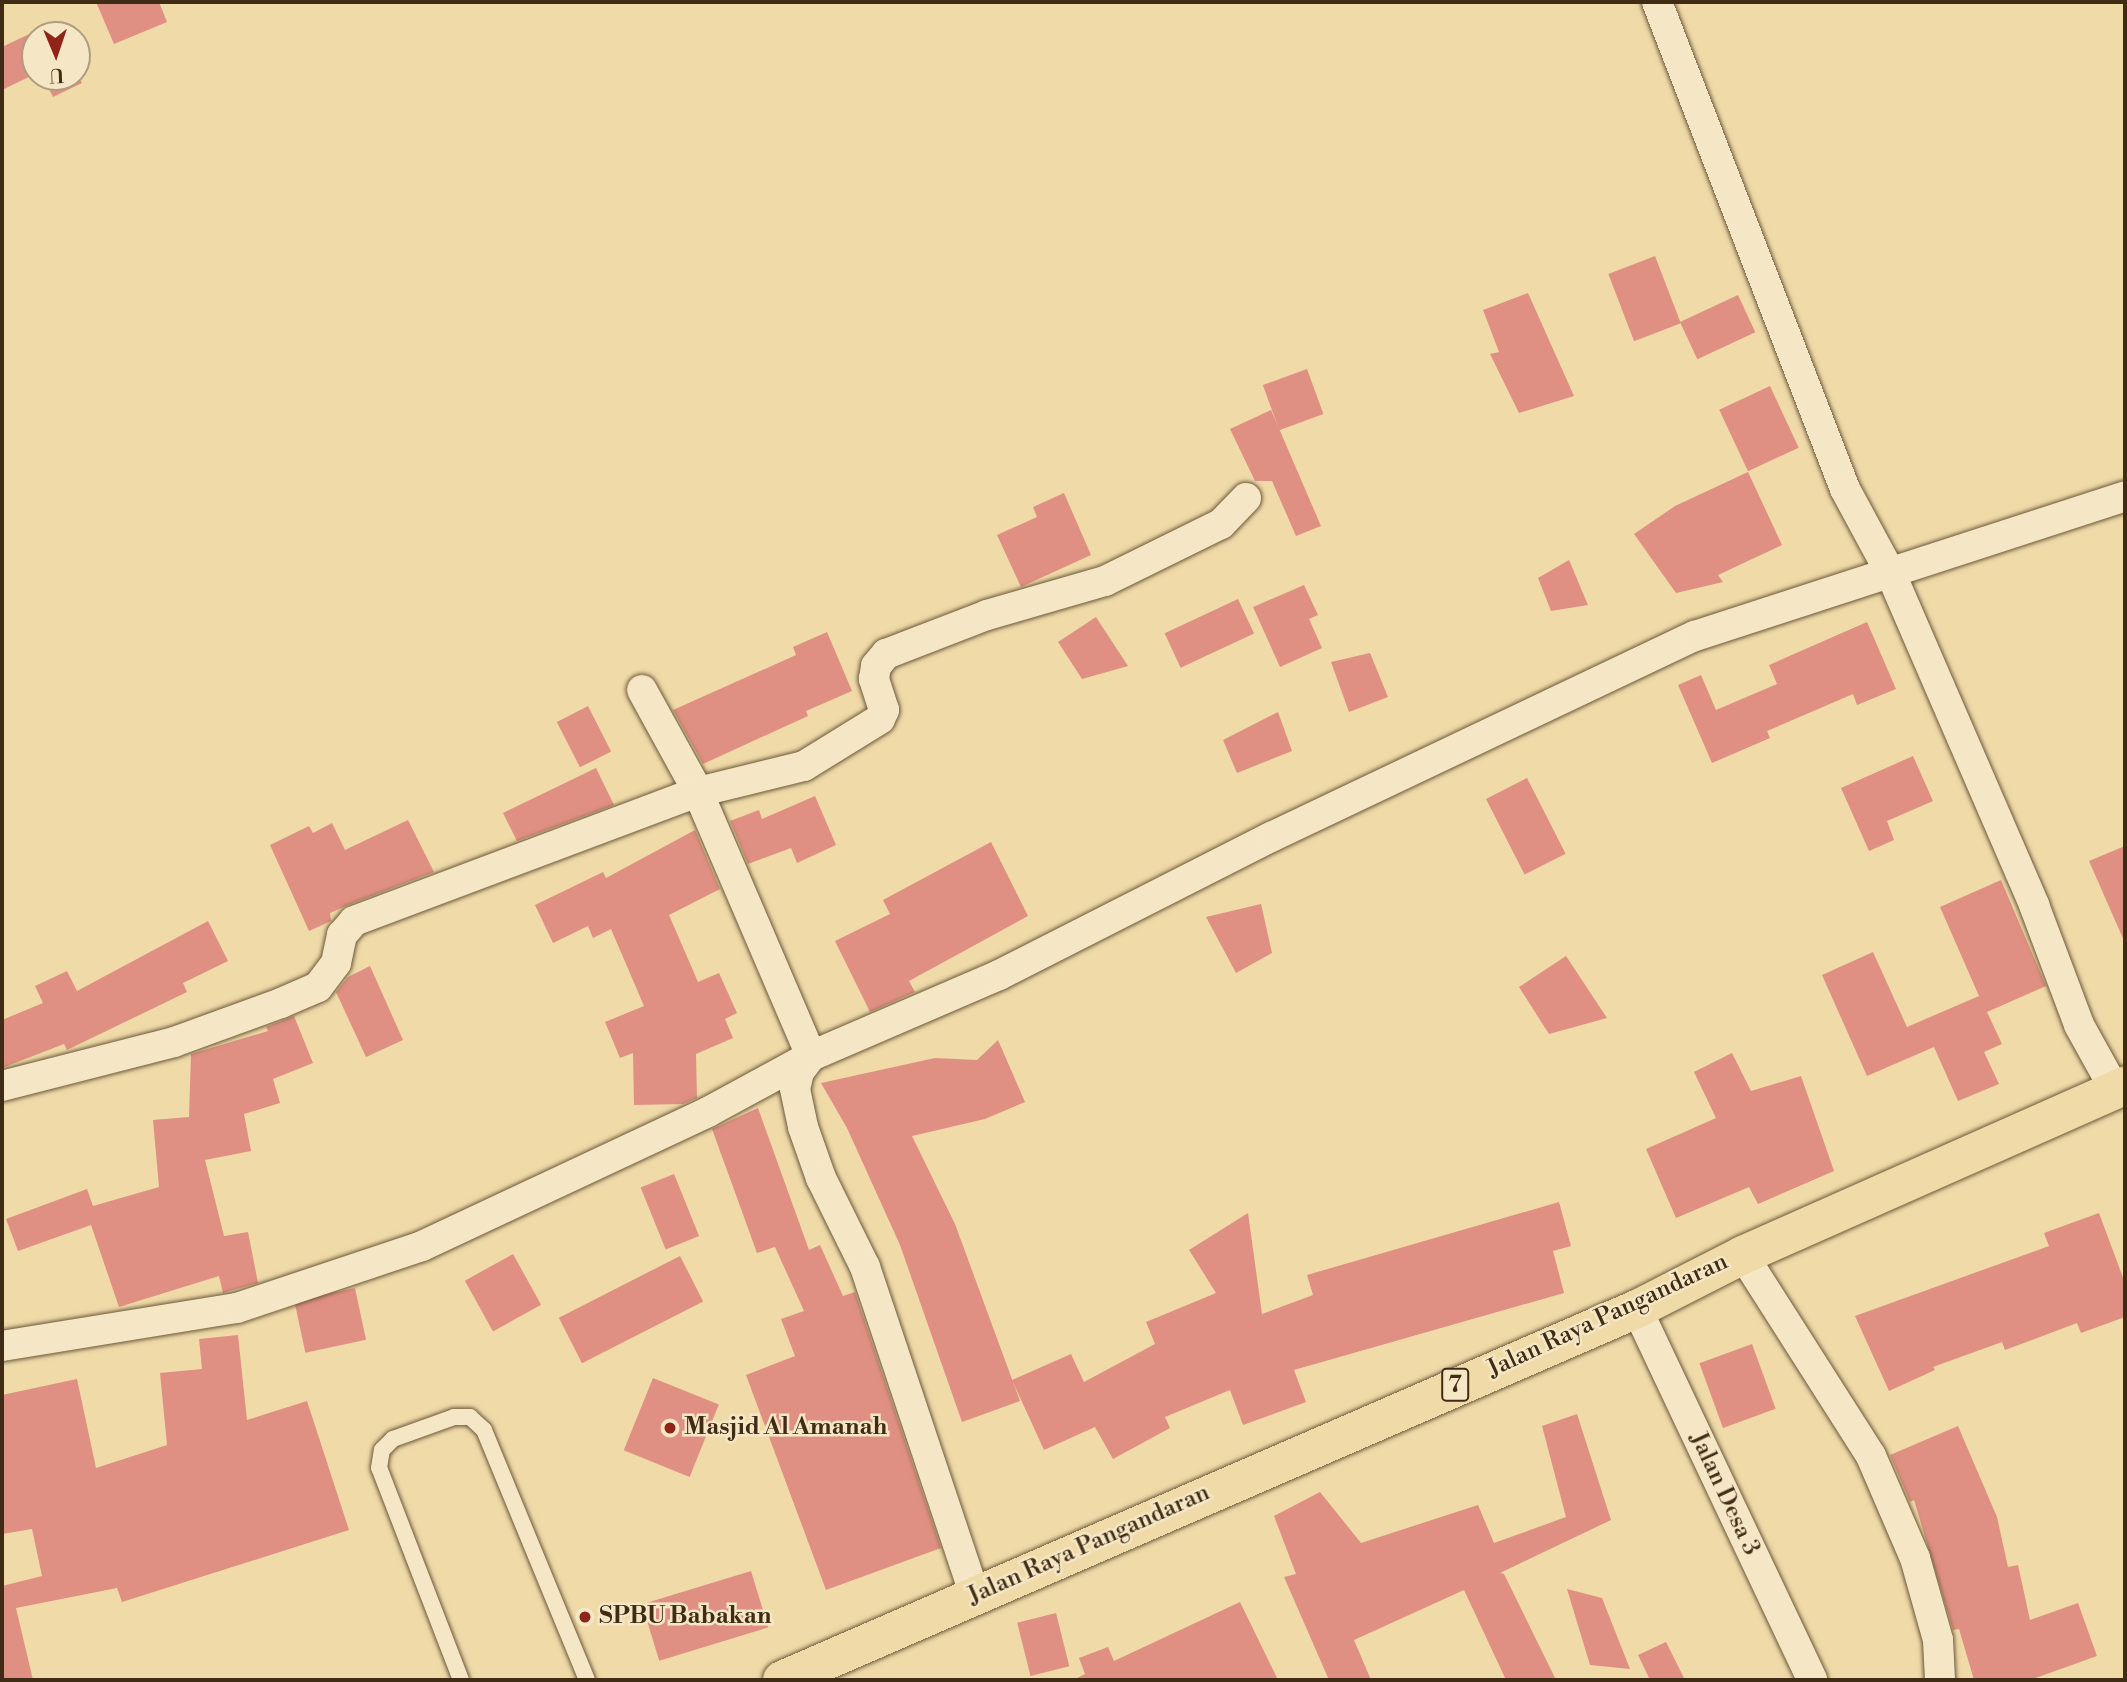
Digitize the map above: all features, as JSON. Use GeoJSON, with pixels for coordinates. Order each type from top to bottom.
{"type":"FeatureCollection","features":[{"type":"Feature","properties":{"kind":"highway","name":"Jalan Raya Pangandaran"},"geometry":{"type":"LineString","coordinates":[[782,1680],[1637,1309],[1743,1255],[2120,1088]]}},
{"type":"Feature","properties":{"kind":"street"},"geometry":{"type":"LineString","coordinates":[[1657,2],[1845,489],[1891,574],[2034,905],[2079,1025],[2120,1088]]}},
{"type":"Feature","properties":{"kind":"street"},"geometry":{"type":"LineString","coordinates":[[2,1346],[237,1308],[320,1283],[422,1246],[708,1112],[811,1056],[999,975],[1271,837],[1591,682],[1695,636],[2125,496]]}},
{"type":"Feature","properties":{"kind":"street"},"geometry":{"type":"LineString","coordinates":[[2,1086],[174,1042],[281,1003],[318,987],[336,962],[342,935],[354,921],[698,793],[804,766],[869,728],[884,710],[874,679],[876,666],[886,654],[986,615],[1105,581],[1221,524],[1246,498]]}},
{"type":"Feature","properties":{"kind":"street"},"geometry":{"type":"LineString","coordinates":[[642,690],[698,793],[811,1056]]}},
{"type":"Feature","properties":{"kind":"street"},"geometry":{"type":"LineString","coordinates":[[811,1056],[799,1072],[795,1088],[803,1127],[821,1178],[865,1267],[975,1596]]}},
{"type":"Feature","properties":{"kind":"street"},"geometry":{"type":"LineString","coordinates":[[1743,1255],[1871,1456],[1914,1558],[1938,1640],[1940,1680]]}},
{"type":"Feature","properties":{"kind":"street","name":"Jalan Desa 3"},"geometry":{"type":"LineString","coordinates":[[1637,1309],[1812,1680]]}},
{"type":"Feature","properties":{"kind":"lane"},"geometry":{"type":"LineString","coordinates":[[461,1680],[380,1468],[382,1450],[393,1439],[454,1418],[470,1417],[484,1430],[587,1680]]}},
{"type":"Feature","properties":{"kind":"building"},"geometry":{"type":"Polygon","coordinates":[[[96,2],[159,2],[167,22],[114,44],[96,2]]]}},
{"type":"Feature","properties":{"kind":"building"},"geometry":{"type":"Polygon","coordinates":[[[21,38],[21,81],[2,90],[2,47],[21,38]]]}},
{"type":"Feature","properties":{"kind":"building"},"geometry":{"type":"Polygon","coordinates":[[[50,91],[65,91],[53,97],[50,91]]]}},
{"type":"Feature","properties":{"kind":"building"},"geometry":{"type":"Polygon","coordinates":[[[1655,256],[1681,323],[1634,341],[1608,274],[1655,256]]]}},
{"type":"Feature","properties":{"kind":"building"},"geometry":{"type":"Polygon","coordinates":[[[1528,293],[1574,396],[1519,413],[1490,354],[1499,352],[1483,310],[1528,293]]]}},
{"type":"Feature","properties":{"kind":"building"},"geometry":{"type":"Polygon","coordinates":[[[1738,295],[1755,332],[1697,359],[1680,322],[1738,295]]]}},
{"type":"Feature","properties":{"kind":"building"},"geometry":{"type":"Polygon","coordinates":[[[1307,369],[1323,414],[1279,430],[1263,385],[1307,369]]]}},
{"type":"Feature","properties":{"kind":"building"},"geometry":{"type":"Polygon","coordinates":[[[1770,386],[1799,448],[1748,471],[1719,410],[1770,386]]]}},
{"type":"Feature","properties":{"kind":"building"},"geometry":{"type":"Polygon","coordinates":[[[1271,410],[1321,526],[1296,536],[1272,481],[1255,481],[1230,429],[1271,410]]]}},
{"type":"Feature","properties":{"kind":"building"},"geometry":{"type":"Polygon","coordinates":[[[1748,472],[1782,545],[1718,575],[1723,582],[1676,593],[1634,534],[1675,506],[1748,472]]]}},
{"type":"Feature","properties":{"kind":"building"},"geometry":{"type":"Polygon","coordinates":[[[1064,493],[1091,555],[1021,587],[997,535],[1037,517],[1033,507],[1064,493]]]}},
{"type":"Feature","properties":{"kind":"building"},"geometry":{"type":"Polygon","coordinates":[[[1569,560],[1588,605],[1551,611],[1538,578],[1569,560]]]}},
{"type":"Feature","properties":{"kind":"building"},"geometry":{"type":"Polygon","coordinates":[[[1304,585],[1318,615],[1309,619],[1322,648],[1280,667],[1253,607],[1304,585]]]}},
{"type":"Feature","properties":{"kind":"building"},"geometry":{"type":"Polygon","coordinates":[[[1238,599],[1254,633],[1181,668],[1165,633],[1238,599]]]}},
{"type":"Feature","properties":{"kind":"building"},"geometry":{"type":"Polygon","coordinates":[[[1096,617],[1128,666],[1082,679],[1058,642],[1096,617]]]}},
{"type":"Feature","properties":{"kind":"building"},"geometry":{"type":"Polygon","coordinates":[[[1867,622],[1896,689],[1857,705],[1853,694],[1767,731],[1770,738],[1712,763],[1678,685],[1701,675],[1716,710],[1777,684],[1769,665],[1867,622]]]}},
{"type":"Feature","properties":{"kind":"building"},"geometry":{"type":"Polygon","coordinates":[[[827,632],[852,691],[806,711],[808,716],[703,764],[673,710],[796,655],[793,647],[827,632]]]}},
{"type":"Feature","properties":{"kind":"building"},"geometry":{"type":"Polygon","coordinates":[[[1370,653],[1388,697],[1349,712],[1331,662],[1370,653]]]}},
{"type":"Feature","properties":{"kind":"building"},"geometry":{"type":"Polygon","coordinates":[[[588,706],[611,751],[580,767],[557,722],[588,706]]]}},
{"type":"Feature","properties":{"kind":"building"},"geometry":{"type":"Polygon","coordinates":[[[1278,712],[1292,751],[1237,773],[1223,740],[1278,712]]]}},
{"type":"Feature","properties":{"kind":"building"},"geometry":{"type":"Polygon","coordinates":[[[1913,756],[1933,801],[1887,821],[1894,840],[1869,851],[1841,788],[1913,756]]]}},
{"type":"Feature","properties":{"kind":"building"},"geometry":{"type":"Polygon","coordinates":[[[596,768],[614,805],[517,841],[503,813],[596,768]]]}},
{"type":"Feature","properties":{"kind":"building"},"geometry":{"type":"Polygon","coordinates":[[[1527,778],[1566,854],[1525,875],[1486,799],[1527,778]]]}},
{"type":"Feature","properties":{"kind":"building"},"geometry":{"type":"Polygon","coordinates":[[[815,796],[836,845],[797,863],[791,848],[748,864],[730,821],[759,810],[762,819],[815,796]]]}},
{"type":"Feature","properties":{"kind":"building"},"geometry":{"type":"Polygon","coordinates":[[[408,820],[434,872],[330,913],[331,921],[309,931],[270,845],[309,826],[313,833],[332,823],[345,850],[408,820]]]}},
{"type":"Feature","properties":{"kind":"building"},"geometry":{"type":"Polygon","coordinates":[[[695,830],[720,889],[669,915],[698,982],[719,973],[737,1013],[725,1019],[733,1038],[696,1054],[697,1098],[683,1104],[634,1105],[633,1053],[620,1058],[605,1022],[644,1006],[611,929],[593,938],[588,926],[553,943],[535,905],[603,872],[606,878],[695,830]]]}},
{"type":"Feature","properties":{"kind":"building"},"geometry":{"type":"Polygon","coordinates":[[[991,842],[1028,916],[909,981],[915,992],[870,1012],[835,941],[890,914],[883,900],[991,842]]]}},
{"type":"Feature","properties":{"kind":"building"},"geometry":{"type":"Polygon","coordinates":[[[2125,846],[2125,943],[2089,861],[2125,846]]]}},
{"type":"Feature","properties":{"kind":"building"},"geometry":{"type":"Polygon","coordinates":[[[2001,880],[2046,986],[1987,1012],[2002,1044],[1984,1052],[1999,1084],[1958,1101],[1934,1047],[1867,1076],[1822,975],[1873,952],[1907,1027],[1979,996],[1940,907],[2001,880]]]}},
{"type":"Feature","properties":{"kind":"building"},"geometry":{"type":"Polygon","coordinates":[[[1261,904],[1272,953],[1236,973],[1206,917],[1261,904]]]}},
{"type":"Feature","properties":{"kind":"building"},"geometry":{"type":"Polygon","coordinates":[[[208,921],[228,961],[183,983],[187,992],[67,1050],[64,1044],[2,1068],[2,1020],[43,1003],[35,986],[67,971],[77,991],[208,921]]]}},
{"type":"Feature","properties":{"kind":"building"},"geometry":{"type":"Polygon","coordinates":[[[1566,956],[1607,1018],[1549,1034],[1519,987],[1566,956]]]}},
{"type":"Feature","properties":{"kind":"building"},"geometry":{"type":"Polygon","coordinates":[[[370,966],[403,1040],[366,1057],[336,992],[348,977],[370,966]]]}},
{"type":"Feature","properties":{"kind":"building"},"geometry":{"type":"Polygon","coordinates":[[[294,1016],[313,1063],[273,1079],[280,1103],[244,1114],[251,1151],[205,1160],[224,1236],[248,1232],[258,1283],[223,1293],[219,1276],[119,1307],[91,1225],[18,1251],[6,1219],[87,1189],[93,1206],[159,1187],[153,1120],[189,1117],[191,1054],[268,1031],[266,1027],[294,1016]]]}},
{"type":"Feature","properties":{"kind":"building"},"geometry":{"type":"Polygon","coordinates":[[[998,1040],[1025,1102],[985,1119],[912,1136],[955,1224],[1020,1401],[962,1422],[900,1245],[847,1128],[821,1083],[935,1058],[977,1060],[998,1040]]]}},
{"type":"Feature","properties":{"kind":"building"},"geometry":{"type":"Polygon","coordinates":[[[1732,1053],[1751,1091],[1801,1076],[1834,1171],[1758,1204],[1749,1187],[1676,1218],[1646,1149],[1716,1118],[1694,1072],[1732,1053]]]}},
{"type":"Feature","properties":{"kind":"building"},"geometry":{"type":"Polygon","coordinates":[[[758,1108],[809,1250],[820,1245],[843,1296],[855,1292],[941,1548],[826,1590],[746,1375],[795,1356],[781,1319],[804,1311],[775,1247],[757,1253],[712,1129],[758,1108]]]}},
{"type":"Feature","properties":{"kind":"building"},"geometry":{"type":"Polygon","coordinates":[[[674,1174],[699,1236],[666,1250],[641,1187],[674,1174]]]}},
{"type":"Feature","properties":{"kind":"building"},"geometry":{"type":"Polygon","coordinates":[[[1559,1202],[1571,1246],[1553,1251],[1564,1293],[1294,1370],[1306,1402],[1243,1425],[1230,1390],[1165,1417],[1170,1428],[1113,1459],[1095,1427],[1044,1450],[1012,1380],[1071,1354],[1084,1382],[1155,1344],[1146,1322],[1216,1293],[1189,1250],[1248,1213],[1262,1314],[1313,1295],[1307,1275],[1559,1202]]]}},
{"type":"Feature","properties":{"kind":"building"},"geometry":{"type":"Polygon","coordinates":[[[2099,1213],[2125,1283],[2125,1317],[2081,1333],[2077,1323],[2005,1350],[2002,1342],[1933,1367],[1935,1370],[1889,1391],[1855,1316],[2049,1246],[2044,1233],[2099,1213]]]}},
{"type":"Feature","properties":{"kind":"building"},"geometry":{"type":"Polygon","coordinates":[[[513,1254],[541,1305],[493,1331],[465,1281],[513,1254]]]}},
{"type":"Feature","properties":{"kind":"building"},"geometry":{"type":"Polygon","coordinates":[[[680,1256],[703,1301],[582,1363],[559,1318],[680,1256]]]}},
{"type":"Feature","properties":{"kind":"building"},"geometry":{"type":"Polygon","coordinates":[[[355,1288],[366,1340],[305,1353],[294,1301],[355,1288]]]}},
{"type":"Feature","properties":{"kind":"building"},"geometry":{"type":"Polygon","coordinates":[[[238,1335],[247,1420],[307,1401],[349,1530],[122,1602],[117,1588],[16,1608],[33,1680],[2,1680],[2,1586],[42,1576],[32,1529],[2,1534],[2,1395],[77,1379],[96,1468],[167,1445],[160,1373],[202,1369],[199,1339],[238,1335]]]}},
{"type":"Feature","properties":{"kind":"building"},"geometry":{"type":"Polygon","coordinates":[[[1752,1344],[1776,1409],[1723,1428],[1699,1363],[1752,1344]]]}},
{"type":"Feature","properties":{"kind":"building","name":"Masjid Al Amanah"},"geometry":{"type":"Polygon","coordinates":[[[653,1378],[719,1405],[690,1477],[624,1450],[653,1378]]]}},
{"type":"Feature","properties":{"kind":"building"},"geometry":{"type":"Polygon","coordinates":[[[1577,1414],[1611,1520],[1500,1573],[1504,1574],[1556,1680],[1506,1680],[1464,1590],[1354,1640],[1371,1680],[1329,1680],[1284,1577],[1296,1574],[1274,1516],[1320,1492],[1361,1543],[1478,1505],[1494,1543],[1566,1517],[1542,1426],[1577,1414]]]}},
{"type":"Feature","properties":{"kind":"building"},"geometry":{"type":"Polygon","coordinates":[[[1958,1426],[1997,1517],[2008,1567],[2018,1565],[2030,1620],[2078,1603],[2097,1656],[2030,1680],[1974,1680],[1959,1629],[1953,1630],[1914,1500],[1910,1502],[1890,1455],[1958,1426]]]}},
{"type":"Feature","properties":{"kind":"building"},"geometry":{"type":"Polygon","coordinates":[[[751,1571],[768,1627],[659,1661],[642,1604],[751,1571]]]}},
{"type":"Feature","properties":{"kind":"building"},"geometry":{"type":"Polygon","coordinates":[[[1567,1589],[1602,1598],[1630,1669],[1590,1665],[1567,1589]]]}},
{"type":"Feature","properties":{"kind":"building"},"geometry":{"type":"Polygon","coordinates":[[[1240,1602],[1278,1680],[1073,1680],[1085,1674],[1079,1658],[1108,1647],[1114,1661],[1240,1602]]]}},
{"type":"Feature","properties":{"kind":"building"},"geometry":{"type":"Polygon","coordinates":[[[1056,1613],[1069,1666],[1030,1676],[1017,1623],[1056,1613]]]}},
{"type":"Feature","properties":{"kind":"building"},"geometry":{"type":"Polygon","coordinates":[[[1666,1642],[1685,1680],[1650,1680],[1638,1655],[1666,1642]]]}},
{"type":"Feature","properties":{"kind":"place","name":"Masjid Al Amanah"},"geometry":{"type":"Point","coordinates":[670,1428]}},
{"type":"Feature","properties":{"kind":"place","name":"SPBU Babakan"},"geometry":{"type":"Point","coordinates":[585,1617]}}]}
